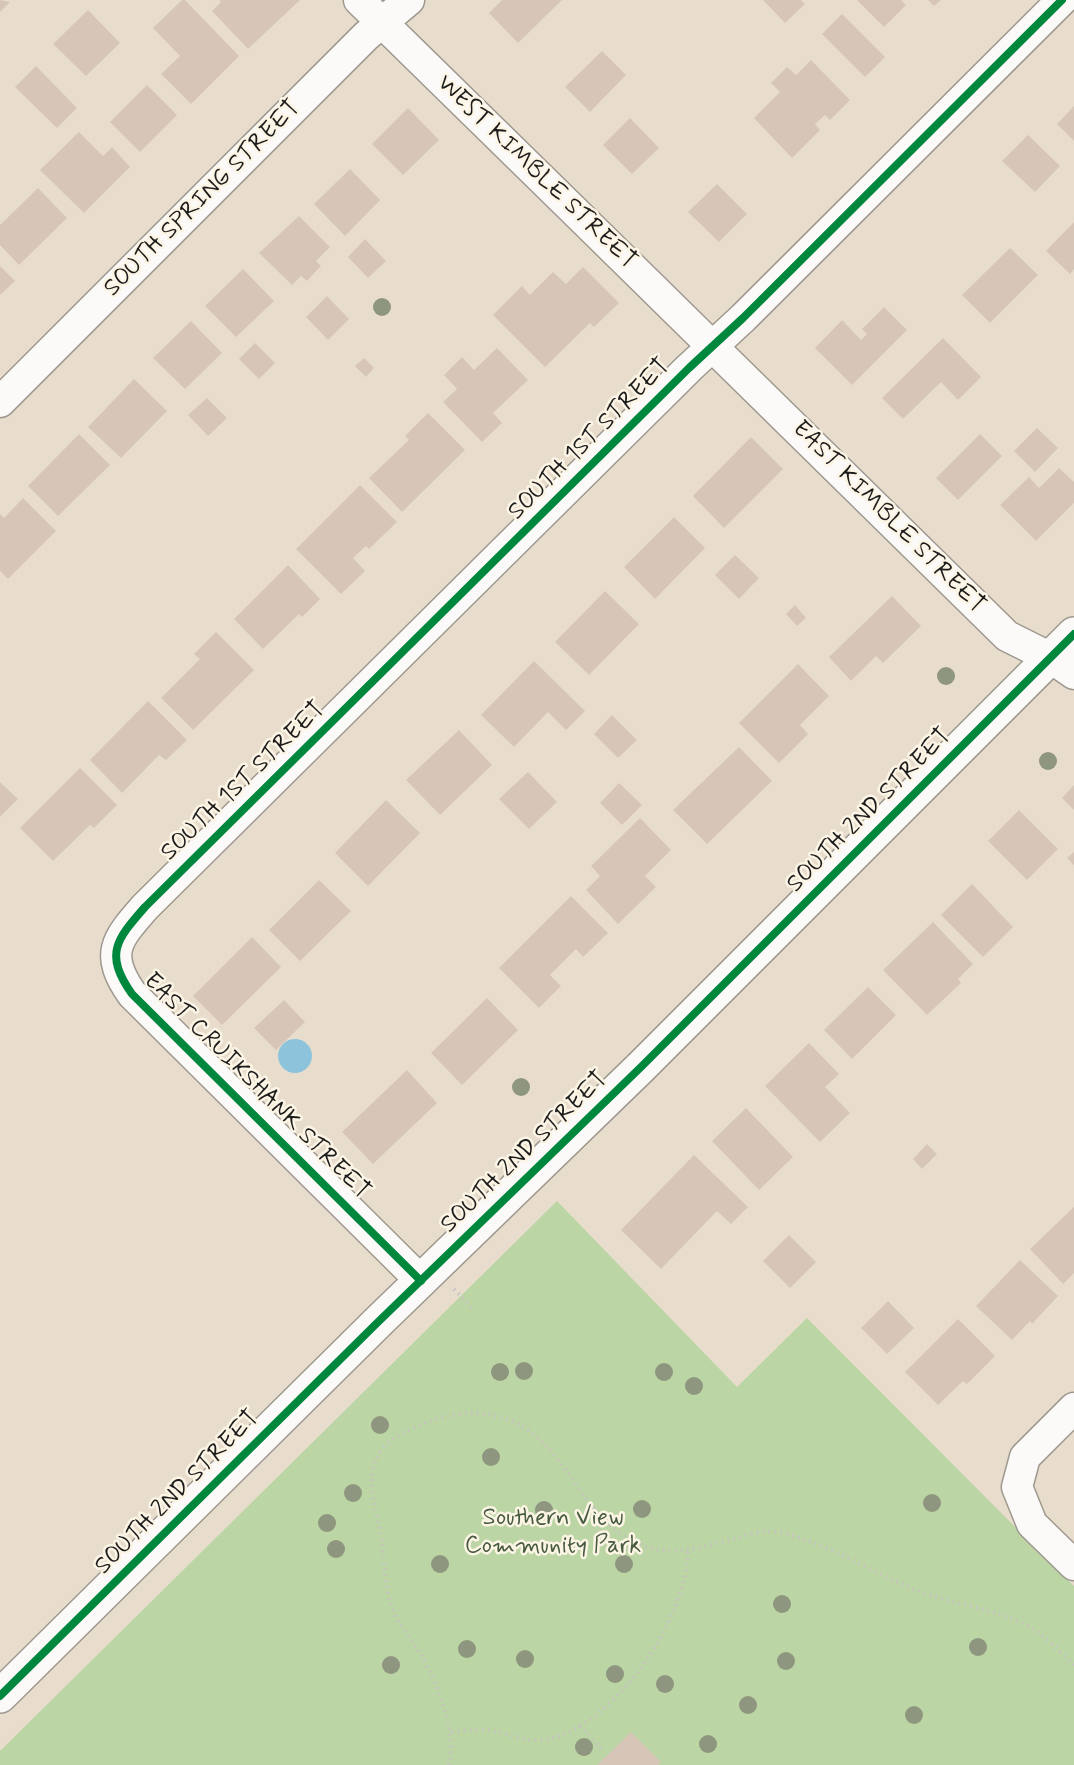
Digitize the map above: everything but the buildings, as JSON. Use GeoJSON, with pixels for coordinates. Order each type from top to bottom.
{"type":"FeatureCollection","features":[{"type":"Feature","properties":{"kind":"street","name":"WEST KIMBLE STREET"},"geometry":{"type":"LineString","coordinates":[[359,0],[714,346]]}},
{"type":"Feature","properties":{"kind":"street","name":"SOUTH SPRING STREET"},"geometry":{"type":"LineString","coordinates":[[0,402],[366,36],[409,0]]}},
{"type":"Feature","properties":{"kind":"street","name":"SOUTH 1ST STREET"},"geometry":{"type":"LineString","coordinates":[[145,907],[1062,0]]}},
{"type":"Feature","properties":{"kind":"street","name":"EAST KIMBLE STREET"},"geometry":{"type":"LineString","coordinates":[[714,346],[1007,636],[1063,666]]}},
{"type":"Feature","properties":{"kind":"street","name":"SOUTH 2ND STREET"},"geometry":{"type":"LineString","coordinates":[[0,1696],[650,1059],[1063,666],[1074,634]]}},
{"type":"Feature","properties":{"kind":"street","name":"EAST CRUIKSHANK STREET"},"geometry":{"type":"LineString","coordinates":[[145,907],[123,932],[116,952],[117,968],[132,994],[421,1281]]}},
{"type":"Feature","properties":{"kind":"street"},"geometry":{"type":"LineString","coordinates":[[1074,1408],[1026,1457],[1017,1487],[1032,1524],[1074,1565]]}},
{"type":"Feature","properties":{"kind":"path"},"geometry":{"type":"LineString","coordinates":[[449,1765],[452,1754],[452,1732],[440,1699],[417,1650],[396,1616],[386,1584],[382,1543],[372,1487],[374,1464],[385,1446],[404,1432],[443,1416],[462,1412],[482,1412],[500,1416],[532,1432],[548,1447],[603,1520],[619,1534],[649,1547],[668,1551],[688,1551],[766,1531],[792,1535],[824,1547],[923,1593],[1011,1618],[1036,1632],[1074,1665]]}},
{"type":"Feature","properties":{"kind":"path"},"geometry":{"type":"LineString","coordinates":[[452,1732],[491,1730],[529,1740],[544,1740],[580,1726],[620,1694],[656,1646],[670,1618],[688,1566],[688,1551]]}},
{"type":"Feature","properties":{"kind":"path"},"geometry":{"type":"LineString","coordinates":[[580,1726],[603,1751]]}},
{"type":"Feature","properties":{"kind":"green space","name":"Southern View Community Park"},"geometry":{"type":"Polygon","coordinates":[[[557,1201],[737,1387],[807,1318],[1074,1586],[1074,1765],[0,1765],[0,1751],[557,1201]]]}},
{"type":"Feature","properties":{"kind":"water"},"geometry":{"type":"Polygon","coordinates":[[[295,1039],[307,1044],[312,1056],[307,1068],[295,1073],[283,1068],[278,1056],[283,1044],[295,1039]]]}},
{"type":"Feature","properties":{"kind":"cycle path"},"geometry":{"type":"LineString","coordinates":[[421,1281],[132,994],[123,980],[116,958],[121,938],[145,907],[1062,0]]}},
{"type":"Feature","properties":{"kind":"cycle path"},"geometry":{"type":"LineString","coordinates":[[0,1696],[377,1323],[641,1067],[1074,634]]}}]}
